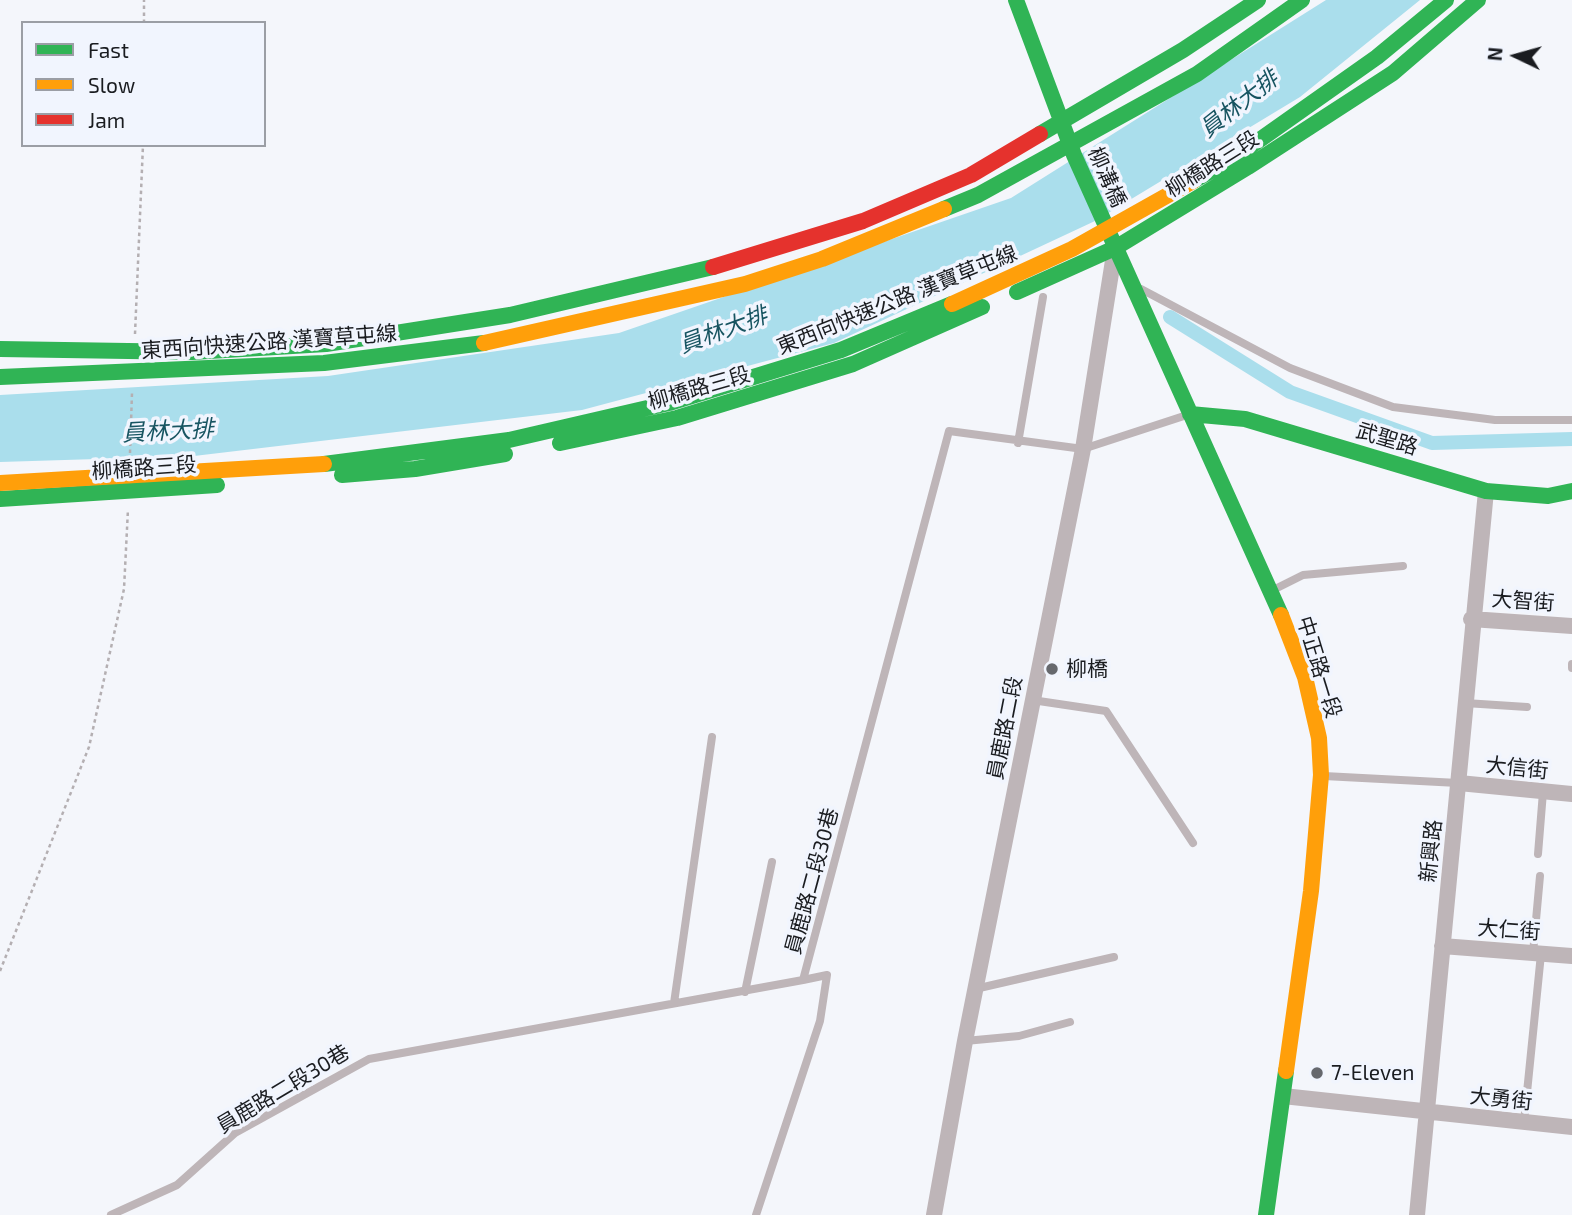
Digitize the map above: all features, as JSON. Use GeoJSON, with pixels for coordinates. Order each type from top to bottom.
{"type":"FeatureCollection","features":[{"type":"Feature","properties":{"kind":"main road","name":"柳溝橋"},"geometry":{"type":"LineString","coordinates":[[1016,0],[1060,123],[1115,248]]}},
{"type":"Feature","properties":{"kind":"main road"},"geometry":{"type":"LineString","coordinates":[[0,349],[192,352],[326,344],[510,316],[736,261],[863,221],[971,175],[1183,50],[1258,0]]}},
{"type":"Feature","properties":{"kind":"main road","name":"東西向快速公路 漢寶草屯線"},"geometry":{"type":"LineString","coordinates":[[0,377],[324,363],[416,353],[513,339],[745,284],[822,259],[978,195],[1197,74],[1302,0]]}},
{"type":"Feature","properties":{"kind":"main road","name":"東西向快速公路 漢寶草屯線"},"geometry":{"type":"LineString","coordinates":[[0,482],[333,463],[509,440],[669,404],[841,350],[1005,282],[1061,255],[1234,158],[1377,57],[1446,0]]}},
{"type":"Feature","properties":{"kind":"main road","name":"柳橋路三段"},"geometry":{"type":"LineString","coordinates":[[0,499],[415,469],[508,454],[677,418],[853,364],[1115,248],[1248,167],[1393,73],[1478,0]]}},
{"type":"Feature","properties":{"kind":"main road","name":"中正路一段"},"geometry":{"type":"LineString","coordinates":[[1115,248],[1272,590],[1304,677],[1319,738],[1321,775],[1311,891],[1266,1215]]}},
{"type":"Feature","properties":{"kind":"main road","name":"武聖路"},"geometry":{"type":"LineString","coordinates":[[1190,414],[1245,419],[1486,491],[1548,496],[1572,491]]}},
{"type":"Feature","properties":{"kind":"street","name":"員鹿路二段"},"geometry":{"type":"LineString","coordinates":[[934,1215],[975,989],[1083,449],[1115,248]]}},
{"type":"Feature","properties":{"kind":"street","name":"新興路"},"geometry":{"type":"LineString","coordinates":[[1416,1215],[1458,783],[1471,619],[1486,491]]}},
{"type":"Feature","properties":{"kind":"street","name":"大智街"},"geometry":{"type":"LineString","coordinates":[[1471,619],[1572,626]]}},
{"type":"Feature","properties":{"kind":"street","name":"大信街"},"geometry":{"type":"LineString","coordinates":[[1458,783],[1572,794]]}},
{"type":"Feature","properties":{"kind":"street","name":"大仁街"},"geometry":{"type":"LineString","coordinates":[[1442,946],[1572,956]]}},
{"type":"Feature","properties":{"kind":"street","name":"大勇街"},"geometry":{"type":"LineString","coordinates":[[1283,1096],[1572,1127]]}},
{"type":"Feature","properties":{"kind":"lane"},"geometry":{"type":"LineString","coordinates":[[1133,284],[1290,368],[1394,407],[1495,420],[1572,420]]}},
{"type":"Feature","properties":{"kind":"lane"},"geometry":{"type":"LineString","coordinates":[[1018,443],[1042,297]]}},
{"type":"Feature","properties":{"kind":"lane","name":"員鹿路二段30巷"},"geometry":{"type":"LineString","coordinates":[[111,1215],[177,1185],[235,1133],[369,1059],[803,980],[948,431],[1018,443],[1083,449],[1190,414]]}},
{"type":"Feature","properties":{"kind":"lane"},"geometry":{"type":"LineString","coordinates":[[1272,590],[1303,575],[1403,566]]}},
{"type":"Feature","properties":{"kind":"lane"},"geometry":{"type":"LineString","coordinates":[[1032,700],[1106,711],[1192,843]]}},
{"type":"Feature","properties":{"kind":"lane"},"geometry":{"type":"LineString","coordinates":[[1465,703],[1527,707]]}},
{"type":"Feature","properties":{"kind":"lane"},"geometry":{"type":"LineString","coordinates":[[674,1003],[712,737]]}},
{"type":"Feature","properties":{"kind":"lane"},"geometry":{"type":"LineString","coordinates":[[1321,775],[1458,783]]}},
{"type":"Feature","properties":{"kind":"lane"},"geometry":{"type":"LineString","coordinates":[[1538,854],[1544,792]]}},
{"type":"Feature","properties":{"kind":"lane"},"geometry":{"type":"LineString","coordinates":[[746,992],[772,862]]}},
{"type":"Feature","properties":{"kind":"lane"},"geometry":{"type":"LineString","coordinates":[[1524,1122],[1540,876]]}},
{"type":"Feature","properties":{"kind":"lane"},"geometry":{"type":"LineString","coordinates":[[975,989],[1114,957]]}},
{"type":"Feature","properties":{"kind":"lane"},"geometry":{"type":"LineString","coordinates":[[756,1215],[820,1021],[827,975],[803,980]]}},
{"type":"Feature","properties":{"kind":"lane"},"geometry":{"type":"LineString","coordinates":[[965,1041],[1019,1036],[1070,1022]]}},
{"type":"Feature","properties":{"kind":"path"},"geometry":{"type":"LineString","coordinates":[[144,0],[144,21]]}},
{"type":"Feature","properties":{"kind":"path"},"geometry":{"type":"LineString","coordinates":[[134,350],[143,147]]}},
{"type":"Feature","properties":{"kind":"path"},"geometry":{"type":"LineString","coordinates":[[130,455],[132,391]]}},
{"type":"Feature","properties":{"kind":"path"},"geometry":{"type":"LineString","coordinates":[[0,971],[89,747],[124,589],[128,491]]}},
{"type":"Feature","properties":{"kind":"water","name":"員林大排"},"geometry":{"type":"Polygon","coordinates":[[[1326,0],[1420,0],[1300,97],[1095,221],[834,343],[582,410],[194,456],[0,462],[0,395],[328,376],[619,333],[1011,198],[1326,0]]]}},
{"type":"Feature","properties":{"kind":"waterway"},"geometry":{"type":"LineString","coordinates":[[1170,317],[1290,392],[1432,443],[1572,439]]}},
{"type":"Feature","properties":{"kind":"traffic: fast"},"geometry":{"type":"LineString","coordinates":[[1016,0],[1074,155],[1281,615]]}},
{"type":"Feature","properties":{"kind":"traffic: fast"},"geometry":{"type":"LineString","coordinates":[[1040,134],[1183,50],[1258,0]]}},
{"type":"Feature","properties":{"kind":"traffic: fast"},"geometry":{"type":"LineString","coordinates":[[944,209],[978,195],[1197,74],[1302,0]]}},
{"type":"Feature","properties":{"kind":"traffic: fast"},"geometry":{"type":"LineString","coordinates":[[1193,181],[1234,158],[1377,57],[1446,0]]}},
{"type":"Feature","properties":{"kind":"traffic: fast"},"geometry":{"type":"LineString","coordinates":[[1017,292],[1115,248],[1248,167],[1393,73],[1478,0]]}},
{"type":"Feature","properties":{"kind":"traffic: fast"},"geometry":{"type":"LineString","coordinates":[[0,349],[192,352],[326,344],[510,315],[713,267]]}},
{"type":"Feature","properties":{"kind":"traffic: fast"},"geometry":{"type":"LineString","coordinates":[[324,464],[509,440],[669,403],[841,350],[952,304]]}},
{"type":"Feature","properties":{"kind":"traffic: fast"},"geometry":{"type":"LineString","coordinates":[[560,443],[677,418],[853,364],[982,307]]}},
{"type":"Feature","properties":{"kind":"traffic: fast"},"geometry":{"type":"LineString","coordinates":[[0,377],[324,363],[484,343]]}},
{"type":"Feature","properties":{"kind":"traffic: fast"},"geometry":{"type":"LineString","coordinates":[[1190,414],[1245,419],[1486,491],[1548,496],[1572,491]]}},
{"type":"Feature","properties":{"kind":"traffic: fast"},"geometry":{"type":"LineString","coordinates":[[342,475],[415,469],[505,454]]}},
{"type":"Feature","properties":{"kind":"traffic: fast"},"geometry":{"type":"LineString","coordinates":[[0,499],[217,485]]}},
{"type":"Feature","properties":{"kind":"traffic: fast"},"geometry":{"type":"LineString","coordinates":[[1266,1215],[1286,1071]]}},
{"type":"Feature","properties":{"kind":"traffic: slow"},"geometry":{"type":"LineString","coordinates":[[952,304],[1072,249],[1193,181]]}},
{"type":"Feature","properties":{"kind":"traffic: slow"},"geometry":{"type":"LineString","coordinates":[[484,343],[745,284],[822,259],[944,209]]}},
{"type":"Feature","properties":{"kind":"traffic: slow"},"geometry":{"type":"LineString","coordinates":[[0,483],[324,464]]}},
{"type":"Feature","properties":{"kind":"traffic: slow"},"geometry":{"type":"LineString","coordinates":[[1281,615],[1305,677],[1319,738],[1321,775],[1311,891],[1286,1071]]}},
{"type":"Feature","properties":{"kind":"traffic: jam"},"geometry":{"type":"LineString","coordinates":[[713,267],[863,221],[971,175],[1040,134]]}},
{"type":"Feature","properties":{"kind":"place","name":"柳橋"},"geometry":{"type":"Point","coordinates":[1052,669]}},
{"type":"Feature","properties":{"kind":"place","name":"7-Eleven"},"geometry":{"type":"Point","coordinates":[1317,1073]}}]}
